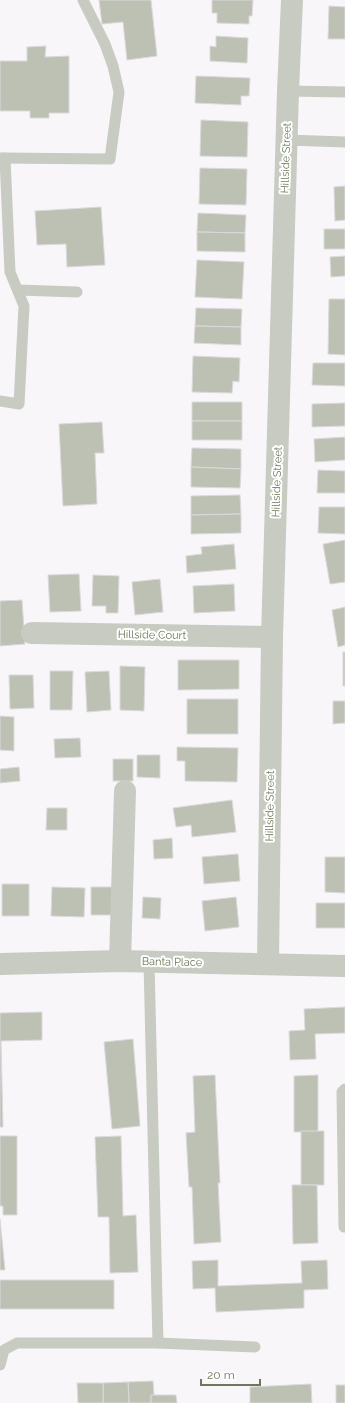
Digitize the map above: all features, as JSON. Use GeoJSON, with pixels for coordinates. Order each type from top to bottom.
{"type":"FeatureCollection","features":[{"type":"Feature","properties":{"kind":"street","name":"Hillside Street"},"geometry":{"type":"LineString","coordinates":[[268,964],[272,637],[292,0]]}},
{"type":"Feature","properties":{"kind":"street","name":"Hillside Court"},"geometry":{"type":"LineString","coordinates":[[32,633],[272,637]]}},
{"type":"Feature","properties":{"kind":"street"},"geometry":{"type":"LineString","coordinates":[[120,961],[126,791]]}},
{"type":"Feature","properties":{"kind":"street","name":"Banta Place"},"geometry":{"type":"LineString","coordinates":[[0,964],[120,961],[345,966]]}},
{"type":"Feature","properties":{"kind":"lane"},"geometry":{"type":"LineString","coordinates":[[0,401],[19,404],[24,306],[10,272],[3,158],[110,159],[119,92],[110,58],[83,0]]}},
{"type":"Feature","properties":{"kind":"lane"},"geometry":{"type":"LineString","coordinates":[[288,91],[345,92]]}},
{"type":"Feature","properties":{"kind":"lane"},"geometry":{"type":"LineString","coordinates":[[287,140],[345,142]]}},
{"type":"Feature","properties":{"kind":"lane"},"geometry":{"type":"LineString","coordinates":[[18,290],[77,292]]}},
{"type":"Feature","properties":{"kind":"lane"},"geometry":{"type":"LineString","coordinates":[[149,962],[158,1343]]}},
{"type":"Feature","properties":{"kind":"lane"},"geometry":{"type":"LineString","coordinates":[[344,1227],[342,1092],[345,1089]]}},
{"type":"Feature","properties":{"kind":"lane"},"geometry":{"type":"LineString","coordinates":[[0,1365],[4,1350],[17,1343],[158,1343],[255,1347]]}},
{"type":"Feature","properties":{"kind":"building"},"geometry":{"type":"Polygon","coordinates":[[[99,0],[151,0],[157,56],[127,60],[123,22],[102,24],[99,0]]]}},
{"type":"Feature","properties":{"kind":"building"},"geometry":{"type":"Polygon","coordinates":[[[212,0],[253,0],[252,16],[249,16],[249,24],[217,23],[217,13],[212,13],[212,0]]]}},
{"type":"Feature","properties":{"kind":"building"},"geometry":{"type":"Polygon","coordinates":[[[329,6],[345,7],[345,39],[328,39],[329,6]]]}},
{"type":"Feature","properties":{"kind":"building"},"geometry":{"type":"Polygon","coordinates":[[[216,36],[248,38],[247,63],[210,61],[210,46],[216,47],[216,36]]]}},
{"type":"Feature","properties":{"kind":"building"},"geometry":{"type":"Polygon","coordinates":[[[46,46],[45,57],[69,56],[69,113],[49,113],[49,118],[30,118],[30,111],[0,111],[0,61],[27,61],[27,47],[46,46]]]}},
{"type":"Feature","properties":{"kind":"building"},"geometry":{"type":"Polygon","coordinates":[[[196,76],[250,78],[249,96],[241,96],[241,105],[195,103],[196,76]]]}},
{"type":"Feature","properties":{"kind":"building"},"geometry":{"type":"Polygon","coordinates":[[[201,120],[248,122],[247,157],[200,156],[201,120]]]}},
{"type":"Feature","properties":{"kind":"building"},"geometry":{"type":"Polygon","coordinates":[[[200,168],[247,169],[246,205],[199,204],[200,168]]]}},
{"type":"Feature","properties":{"kind":"building"},"geometry":{"type":"Polygon","coordinates":[[[345,186],[345,220],[335,221],[334,187],[345,186]]]}},
{"type":"Feature","properties":{"kind":"building"},"geometry":{"type":"Polygon","coordinates":[[[101,207],[105,265],[67,267],[66,244],[37,245],[35,211],[101,207]]]}},
{"type":"Feature","properties":{"kind":"building"},"geometry":{"type":"Polygon","coordinates":[[[198,213],[246,215],[245,233],[197,232],[198,213]]]}},
{"type":"Feature","properties":{"kind":"building"},"geometry":{"type":"Polygon","coordinates":[[[324,229],[345,229],[345,249],[324,249],[324,229]]]}},
{"type":"Feature","properties":{"kind":"building"},"geometry":{"type":"Polygon","coordinates":[[[197,232],[245,233],[245,252],[197,251],[197,232]]]}},
{"type":"Feature","properties":{"kind":"building"},"geometry":{"type":"Polygon","coordinates":[[[345,256],[345,276],[331,277],[330,257],[345,256]]]}},
{"type":"Feature","properties":{"kind":"building"},"geometry":{"type":"Polygon","coordinates":[[[197,260],[244,262],[242,299],[195,297],[197,260]]]}},
{"type":"Feature","properties":{"kind":"building"},"geometry":{"type":"Polygon","coordinates":[[[329,299],[345,299],[345,355],[328,354],[329,299]]]}},
{"type":"Feature","properties":{"kind":"building"},"geometry":{"type":"Polygon","coordinates":[[[196,308],[242,309],[241,327],[195,326],[196,308]]]}},
{"type":"Feature","properties":{"kind":"building"},"geometry":{"type":"Polygon","coordinates":[[[195,326],[241,327],[241,345],[194,343],[195,326]]]}},
{"type":"Feature","properties":{"kind":"building"},"geometry":{"type":"Polygon","coordinates":[[[193,356],[240,358],[239,382],[233,381],[232,393],[192,392],[193,356]]]}},
{"type":"Feature","properties":{"kind":"building"},"geometry":{"type":"Polygon","coordinates":[[[313,363],[345,363],[345,386],[312,385],[313,363]]]}},
{"type":"Feature","properties":{"kind":"building"},"geometry":{"type":"Polygon","coordinates":[[[192,402],[242,402],[242,421],[192,421],[192,402]]]}},
{"type":"Feature","properties":{"kind":"building"},"geometry":{"type":"Polygon","coordinates":[[[345,403],[345,426],[312,427],[312,404],[345,403]]]}},
{"type":"Feature","properties":{"kind":"building"},"geometry":{"type":"Polygon","coordinates":[[[192,421],[242,421],[242,440],[192,440],[192,421]]]}},
{"type":"Feature","properties":{"kind":"building"},"geometry":{"type":"Polygon","coordinates":[[[102,422],[104,453],[95,453],[97,504],[63,506],[59,424],[102,422]]]}},
{"type":"Feature","properties":{"kind":"building"},"geometry":{"type":"Polygon","coordinates":[[[345,437],[345,460],[315,462],[314,439],[345,437]]]}},
{"type":"Feature","properties":{"kind":"building"},"geometry":{"type":"Polygon","coordinates":[[[192,448],[241,449],[241,469],[191,467],[192,448]]]}},
{"type":"Feature","properties":{"kind":"building"},"geometry":{"type":"Polygon","coordinates":[[[191,467],[241,469],[240,488],[191,487],[191,467]]]}},
{"type":"Feature","properties":{"kind":"building"},"geometry":{"type":"Polygon","coordinates":[[[318,470],[345,471],[345,493],[317,493],[318,470]]]}},
{"type":"Feature","properties":{"kind":"building"},"geometry":{"type":"Polygon","coordinates":[[[240,495],[241,514],[191,515],[191,496],[240,495]]]}},
{"type":"Feature","properties":{"kind":"building"},"geometry":{"type":"Polygon","coordinates":[[[319,507],[345,507],[345,534],[318,533],[319,507]]]}},
{"type":"Feature","properties":{"kind":"building"},"geometry":{"type":"Polygon","coordinates":[[[241,514],[241,533],[191,534],[191,515],[241,514]]]}},
{"type":"Feature","properties":{"kind":"building"},"geometry":{"type":"Polygon","coordinates":[[[345,540],[345,582],[330,584],[323,544],[345,540]]]}},
{"type":"Feature","properties":{"kind":"building"},"geometry":{"type":"Polygon","coordinates":[[[234,544],[236,569],[187,573],[186,556],[202,554],[201,547],[234,544]]]}},
{"type":"Feature","properties":{"kind":"building"},"geometry":{"type":"Polygon","coordinates":[[[79,574],[81,611],[50,612],[48,575],[79,574]]]}},
{"type":"Feature","properties":{"kind":"building"},"geometry":{"type":"Polygon","coordinates":[[[93,575],[119,576],[118,613],[106,613],[106,606],[92,606],[93,575]]]}},
{"type":"Feature","properties":{"kind":"building"},"geometry":{"type":"Polygon","coordinates":[[[160,579],[163,612],[135,615],[132,582],[160,579]]]}},
{"type":"Feature","properties":{"kind":"building"},"geometry":{"type":"Polygon","coordinates":[[[234,584],[235,611],[194,613],[193,586],[234,584]]]}},
{"type":"Feature","properties":{"kind":"building"},"geometry":{"type":"Polygon","coordinates":[[[22,600],[25,644],[0,646],[0,601],[22,600]]]}},
{"type":"Feature","properties":{"kind":"building"},"geometry":{"type":"Polygon","coordinates":[[[345,607],[345,645],[338,647],[332,610],[345,607]]]}},
{"type":"Feature","properties":{"kind":"building"},"geometry":{"type":"Polygon","coordinates":[[[343,652],[345,652],[345,686],[343,686],[343,652]]]}},
{"type":"Feature","properties":{"kind":"building"},"geometry":{"type":"Polygon","coordinates":[[[178,660],[239,660],[239,689],[178,690],[178,660]]]}},
{"type":"Feature","properties":{"kind":"building"},"geometry":{"type":"Polygon","coordinates":[[[120,666],[145,667],[144,711],[120,710],[120,666]]]}},
{"type":"Feature","properties":{"kind":"building"},"geometry":{"type":"Polygon","coordinates":[[[50,671],[73,671],[72,710],[50,710],[50,671]]]}},
{"type":"Feature","properties":{"kind":"building"},"geometry":{"type":"Polygon","coordinates":[[[109,671],[111,710],[87,712],[85,672],[109,671]]]}},
{"type":"Feature","properties":{"kind":"building"},"geometry":{"type":"Polygon","coordinates":[[[9,675],[33,675],[34,708],[10,709],[9,675]]]}},
{"type":"Feature","properties":{"kind":"building"},"geometry":{"type":"Polygon","coordinates":[[[187,699],[238,699],[238,734],[187,734],[187,699]]]}},
{"type":"Feature","properties":{"kind":"building"},"geometry":{"type":"Polygon","coordinates":[[[333,701],[345,701],[345,723],[333,724],[333,701]]]}},
{"type":"Feature","properties":{"kind":"building"},"geometry":{"type":"Polygon","coordinates":[[[0,716],[14,717],[14,751],[0,750],[0,716]]]}},
{"type":"Feature","properties":{"kind":"building"},"geometry":{"type":"Polygon","coordinates":[[[80,738],[81,757],[55,758],[54,739],[80,738]]]}},
{"type":"Feature","properties":{"kind":"building"},"geometry":{"type":"Polygon","coordinates":[[[177,747],[238,748],[237,782],[185,781],[185,761],[177,761],[177,747]]]}},
{"type":"Feature","properties":{"kind":"building"},"geometry":{"type":"Polygon","coordinates":[[[137,755],[160,755],[160,778],[137,777],[137,755]]]}},
{"type":"Feature","properties":{"kind":"building"},"geometry":{"type":"Polygon","coordinates":[[[113,759],[133,759],[133,781],[113,781],[113,759]]]}},
{"type":"Feature","properties":{"kind":"building"},"geometry":{"type":"Polygon","coordinates":[[[19,767],[20,781],[0,783],[0,769],[19,767]]]}},
{"type":"Feature","properties":{"kind":"building"},"geometry":{"type":"Polygon","coordinates":[[[232,800],[236,832],[192,837],[191,825],[176,827],[173,808],[232,800]]]}},
{"type":"Feature","properties":{"kind":"building"},"geometry":{"type":"Polygon","coordinates":[[[47,808],[67,808],[67,830],[46,830],[47,808]]]}},
{"type":"Feature","properties":{"kind":"building"},"geometry":{"type":"Polygon","coordinates":[[[172,838],[173,858],[154,859],[153,840],[172,838]]]}},
{"type":"Feature","properties":{"kind":"building"},"geometry":{"type":"Polygon","coordinates":[[[238,854],[240,881],[204,884],[202,857],[238,854]]]}},
{"type":"Feature","properties":{"kind":"building"},"geometry":{"type":"Polygon","coordinates":[[[325,857],[345,857],[345,893],[325,892],[325,857]]]}},
{"type":"Feature","properties":{"kind":"building"},"geometry":{"type":"Polygon","coordinates":[[[2,884],[29,884],[29,916],[2,916],[2,884]]]}},
{"type":"Feature","properties":{"kind":"building"},"geometry":{"type":"Polygon","coordinates":[[[52,887],[85,888],[84,917],[51,916],[52,887]]]}},
{"type":"Feature","properties":{"kind":"building"},"geometry":{"type":"Polygon","coordinates":[[[91,887],[118,887],[117,915],[91,915],[91,887]]]}},
{"type":"Feature","properties":{"kind":"building"},"geometry":{"type":"Polygon","coordinates":[[[143,897],[161,898],[160,919],[142,918],[143,897]]]}},
{"type":"Feature","properties":{"kind":"building"},"geometry":{"type":"Polygon","coordinates":[[[236,897],[239,927],[205,931],[202,901],[236,897]]]}},
{"type":"Feature","properties":{"kind":"building"},"geometry":{"type":"Polygon","coordinates":[[[316,903],[345,903],[345,928],[316,928],[316,903]]]}},
{"type":"Feature","properties":{"kind":"building"},"geometry":{"type":"Polygon","coordinates":[[[345,1007],[345,1033],[315,1034],[316,1059],[290,1060],[289,1031],[305,1030],[304,1009],[345,1007]]]}},
{"type":"Feature","properties":{"kind":"building"},"geometry":{"type":"Polygon","coordinates":[[[42,1012],[42,1040],[1,1041],[3,1127],[0,1127],[0,1013],[42,1012]]]}},
{"type":"Feature","properties":{"kind":"building"},"geometry":{"type":"Polygon","coordinates":[[[133,1039],[140,1126],[112,1129],[104,1042],[133,1039]]]}},
{"type":"Feature","properties":{"kind":"building"},"geometry":{"type":"Polygon","coordinates":[[[215,1075],[221,1242],[194,1244],[192,1187],[189,1187],[186,1133],[195,1132],[193,1076],[215,1075]]]}},
{"type":"Feature","properties":{"kind":"building"},"geometry":{"type":"Polygon","coordinates":[[[318,1075],[318,1132],[294,1132],[294,1076],[318,1075]]]}},
{"type":"Feature","properties":{"kind":"building"},"geometry":{"type":"Polygon","coordinates":[[[301,1131],[324,1131],[324,1185],[301,1185],[301,1131]]]}},
{"type":"Feature","properties":{"kind":"building"},"geometry":{"type":"Polygon","coordinates":[[[0,1136],[17,1136],[17,1215],[3,1215],[3,1206],[0,1206],[0,1136]]]}},
{"type":"Feature","properties":{"kind":"building"},"geometry":{"type":"Polygon","coordinates":[[[121,1136],[123,1216],[136,1215],[138,1272],[110,1273],[109,1217],[98,1217],[95,1137],[121,1136]]]}},
{"type":"Feature","properties":{"kind":"building"},"geometry":{"type":"Polygon","coordinates":[[[292,1185],[317,1185],[318,1243],[293,1244],[292,1185]]]}},
{"type":"Feature","properties":{"kind":"building"},"geometry":{"type":"Polygon","coordinates":[[[0,1219],[5,1270],[0,1270],[0,1219]]]}},
{"type":"Feature","properties":{"kind":"building"},"geometry":{"type":"Polygon","coordinates":[[[218,1260],[218,1286],[302,1283],[301,1261],[327,1260],[328,1289],[304,1290],[304,1308],[216,1312],[215,1288],[193,1289],[192,1261],[218,1260]]]}},
{"type":"Feature","properties":{"kind":"building"},"geometry":{"type":"Polygon","coordinates":[[[0,1280],[114,1280],[114,1309],[0,1309],[0,1280]]]}},
{"type":"Feature","properties":{"kind":"building"},"geometry":{"type":"Polygon","coordinates":[[[153,1381],[154,1395],[151,1395],[151,1403],[129,1403],[128,1382],[153,1381]]]}},
{"type":"Feature","properties":{"kind":"building"},"geometry":{"type":"Polygon","coordinates":[[[128,1382],[129,1403],[103,1403],[103,1383],[128,1382]]]}},
{"type":"Feature","properties":{"kind":"building"},"geometry":{"type":"Polygon","coordinates":[[[77,1383],[103,1383],[103,1403],[78,1403],[77,1383]]]}},
{"type":"Feature","properties":{"kind":"building"},"geometry":{"type":"Polygon","coordinates":[[[311,1384],[312,1403],[250,1403],[250,1387],[311,1384]]]}},
{"type":"Feature","properties":{"kind":"building"},"geometry":{"type":"Polygon","coordinates":[[[336,1385],[345,1385],[345,1403],[336,1403],[336,1385]]]}},
{"type":"Feature","properties":{"kind":"building"},"geometry":{"type":"Polygon","coordinates":[[[151,1395],[176,1395],[177,1403],[151,1403],[151,1395]]]}}]}
